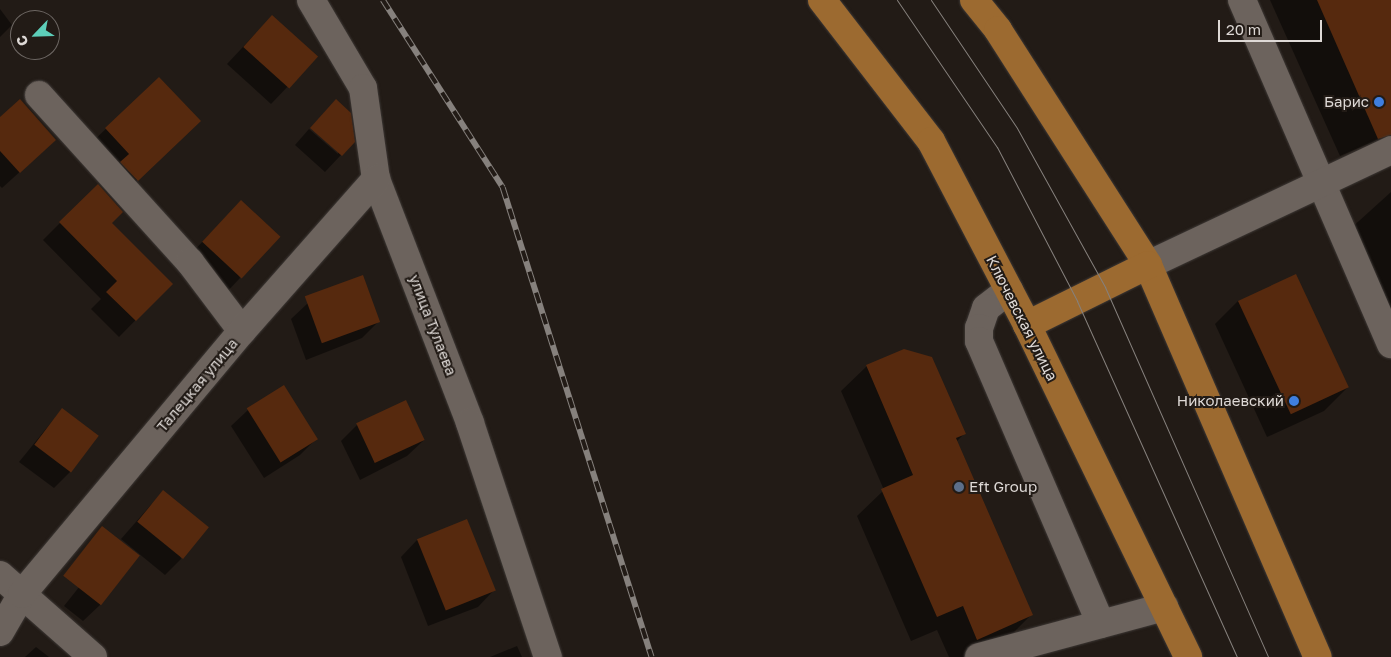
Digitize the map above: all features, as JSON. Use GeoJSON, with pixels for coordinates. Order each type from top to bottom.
{"type":"FeatureCollection","features":[{"type":"Feature","properties":{"kind":"main road","name":"Ключевская улица"},"geometry":{"type":"LineString","coordinates":[[822,0],[931,141],[1028,325],[1188,657]]}},
{"type":"Feature","properties":{"kind":"main road"},"geometry":{"type":"LineString","coordinates":[[974,0],[998,30],[1148,265],[1318,657]]}},
{"type":"Feature","properties":{"kind":"main road"},"geometry":{"type":"LineString","coordinates":[[1028,325],[1148,265]]}},
{"type":"Feature","properties":{"kind":"street","name":"улица Тулаева"},"geometry":{"type":"LineString","coordinates":[[311,0],[363,88],[376,179],[470,423],[548,657]]}},
{"type":"Feature","properties":{"kind":"street"},"geometry":{"type":"LineString","coordinates":[[1242,0],[1320,184],[1391,344]]}},
{"type":"Feature","properties":{"kind":"street"},"geometry":{"type":"LineString","coordinates":[[39,95],[190,262],[242,331]]}},
{"type":"Feature","properties":{"kind":"street"},"geometry":{"type":"LineString","coordinates":[[1148,265],[1391,150]]}},
{"type":"Feature","properties":{"kind":"street","name":"Талецкая улица"},"geometry":{"type":"LineString","coordinates":[[0,632],[22,594],[242,331],[376,179]]}},
{"type":"Feature","properties":{"kind":"street"},"geometry":{"type":"LineString","coordinates":[[1009,290],[986,308],[979,328],[979,341],[1101,624]]}},
{"type":"Feature","properties":{"kind":"street"},"geometry":{"type":"LineString","coordinates":[[0,575],[93,657]]}},
{"type":"Feature","properties":{"kind":"street"},"geometry":{"type":"LineString","coordinates":[[979,657],[1164,606]]}},
{"type":"Feature","properties":{"kind":"building"},"geometry":{"type":"Polygon","coordinates":[[[1317,0],[1391,0],[1391,135],[1378,139],[1317,0]]]}},
{"type":"Feature","properties":{"kind":"building"},"geometry":{"type":"Polygon","coordinates":[[[272,15],[318,56],[289,88],[243,47],[272,15]]]}},
{"type":"Feature","properties":{"kind":"building"},"geometry":{"type":"Polygon","coordinates":[[[159,77],[201,121],[138,181],[120,162],[129,154],[105,128],[159,77]]]}},
{"type":"Feature","properties":{"kind":"building"},"geometry":{"type":"Polygon","coordinates":[[[20,99],[56,140],[20,173],[0,151],[0,117],[20,99]]]}},
{"type":"Feature","properties":{"kind":"building"},"geometry":{"type":"Polygon","coordinates":[[[336,99],[351,113],[355,142],[342,156],[310,128],[336,99]]]}},
{"type":"Feature","properties":{"kind":"building"},"geometry":{"type":"Polygon","coordinates":[[[98,184],[123,212],[112,223],[173,284],[136,321],[106,292],[117,281],[59,222],[98,184]]]}},
{"type":"Feature","properties":{"kind":"building"},"geometry":{"type":"Polygon","coordinates":[[[241,200],[280,237],[242,279],[202,242],[241,200]]]}},
{"type":"Feature","properties":{"kind":"building"},"geometry":{"type":"Polygon","coordinates":[[[1296,274],[1349,387],[1291,414],[1238,301],[1296,274]]]}},
{"type":"Feature","properties":{"kind":"building"},"geometry":{"type":"Polygon","coordinates":[[[363,275],[380,322],[322,343],[305,296],[363,275]]]}},
{"type":"Feature","properties":{"kind":"building"},"geometry":{"type":"Polygon","coordinates":[[[904,349],[932,357],[966,434],[956,438],[1033,615],[977,640],[963,606],[937,617],[881,489],[913,475],[866,365],[904,349]]]}},
{"type":"Feature","properties":{"kind":"building"},"geometry":{"type":"Polygon","coordinates":[[[284,385],[318,439],[281,463],[247,408],[284,385]]]}},
{"type":"Feature","properties":{"kind":"building"},"geometry":{"type":"Polygon","coordinates":[[[406,400],[425,440],[375,463],[356,423],[406,400]]]}},
{"type":"Feature","properties":{"kind":"building"},"geometry":{"type":"Polygon","coordinates":[[[62,408],[99,436],[71,472],[34,445],[62,408]]]}},
{"type":"Feature","properties":{"kind":"building"},"geometry":{"type":"Polygon","coordinates":[[[163,490],[209,527],[183,559],[137,522],[163,490]]]}},
{"type":"Feature","properties":{"kind":"building"},"geometry":{"type":"Polygon","coordinates":[[[467,519],[496,590],[446,611],[417,539],[467,519]]]}},
{"type":"Feature","properties":{"kind":"building"},"geometry":{"type":"Polygon","coordinates":[[[102,526],[140,556],[101,605],[63,576],[102,526]]]}},
{"type":"Feature","properties":{"kind":"tram line"},"geometry":{"type":"LineString","coordinates":[[897,0],[997,147],[1077,301],[1237,657]]}},
{"type":"Feature","properties":{"kind":"tram line"},"geometry":{"type":"LineString","coordinates":[[931,0],[1017,128],[1105,287],[1268,657]]}},
{"type":"Feature","properties":{"kind":"railway"},"geometry":{"type":"LineString","coordinates":[[383,0],[503,188],[652,657]]}},
{"type":"Feature","properties":{"kind":"place","name":"Барис"},"geometry":{"type":"Point","coordinates":[1379,102]}},
{"type":"Feature","properties":{"kind":"place","name":"Николаевский"},"geometry":{"type":"Point","coordinates":[1294,401]}},
{"type":"Feature","properties":{"kind":"place","name":"Eft Group"},"geometry":{"type":"Point","coordinates":[959,487]}}]}
